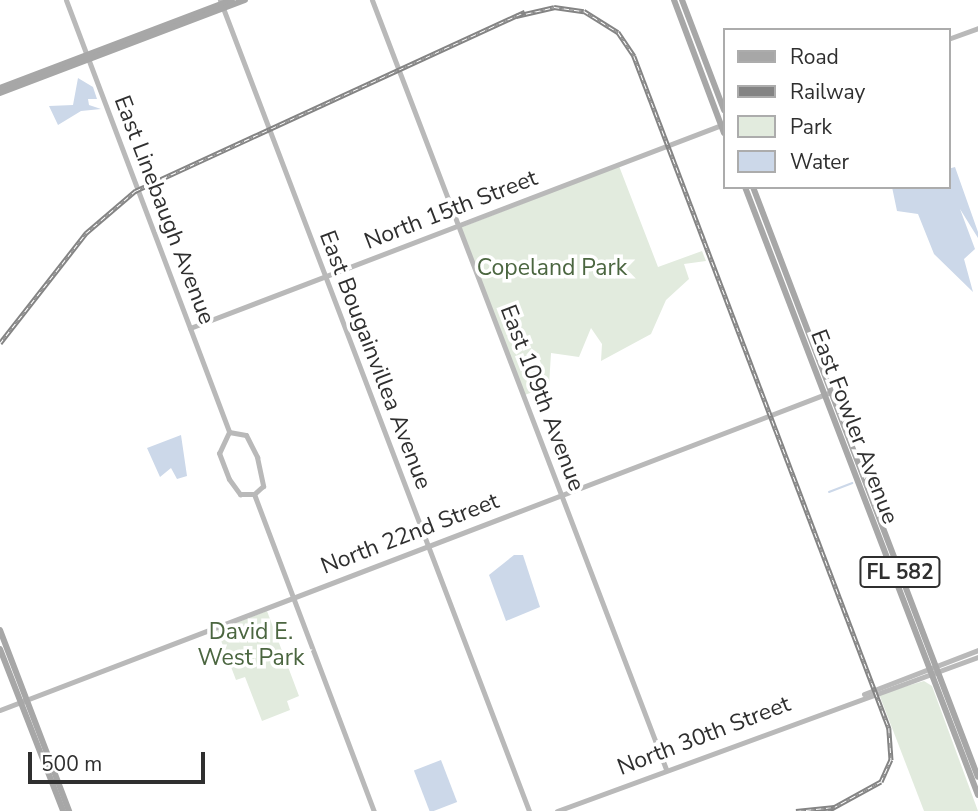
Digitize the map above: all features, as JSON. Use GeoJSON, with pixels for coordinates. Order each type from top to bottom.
{"type":"FeatureCollection","features":[{"type":"Feature","properties":{"kind":"main road"},"geometry":{"type":"LineString","coordinates":[[0,90],[232,0]]}},
{"type":"Feature","properties":{"kind":"main road"},"geometry":{"type":"LineString","coordinates":[[221,4],[245,0]]}},
{"type":"Feature","properties":{"kind":"main road"},"geometry":{"type":"LineString","coordinates":[[678,0],[687,12],[722,105]]}},
{"type":"Feature","properties":{"kind":"main road"},"geometry":{"type":"LineString","coordinates":[[678,0],[687,34],[722,123]]}},
{"type":"Feature","properties":{"kind":"main road"},"geometry":{"type":"LineString","coordinates":[[687,34],[703,55]]}},
{"type":"Feature","properties":{"kind":"main road"},"geometry":{"type":"LineString","coordinates":[[696,59],[713,80]]}},
{"type":"Feature","properties":{"kind":"main road","name":"East Fowler Avenue"},"geometry":{"type":"LineString","coordinates":[[750,189],[758,222],[788,278],[862,495],[927,655]]}},
{"type":"Feature","properties":{"kind":"main road","name":"East Fowler Avenue"},"geometry":{"type":"LineString","coordinates":[[750,189],[768,226],[776,258],[881,523],[931,670],[978,776]]}},
{"type":"Feature","properties":{"kind":"main road"},"geometry":{"type":"LineString","coordinates":[[862,495],[881,523]]}},
{"type":"Feature","properties":{"kind":"main road"},"geometry":{"type":"LineString","coordinates":[[0,631],[63,811]]}},
{"type":"Feature","properties":{"kind":"main road"},"geometry":{"type":"LineString","coordinates":[[0,639],[10,657]]}},
{"type":"Feature","properties":{"kind":"main road"},"geometry":{"type":"LineString","coordinates":[[0,649],[69,811]]}},
{"type":"Feature","properties":{"kind":"main road","name":"East Fowler Avenue"},"geometry":{"type":"LineString","coordinates":[[938,683],[978,795]]}},
{"type":"Feature","properties":{"kind":"main road"},"geometry":{"type":"LineString","coordinates":[[44,760],[60,786]]}},
{"type":"Feature","properties":{"kind":"street","name":"East Linebaugh Avenue"},"geometry":{"type":"LineString","coordinates":[[66,0],[229,432]]}},
{"type":"Feature","properties":{"kind":"street","name":"East 109th Avenue"},"geometry":{"type":"LineString","coordinates":[[372,0],[666,769]]}},
{"type":"Feature","properties":{"kind":"street","name":"East Bougainvillea Avenue"},"geometry":{"type":"LineString","coordinates":[[221,4],[529,811]]}},
{"type":"Feature","properties":{"kind":"street"},"geometry":{"type":"LineString","coordinates":[[950,38],[978,28]]}},
{"type":"Feature","properties":{"kind":"street","name":"North 15th Street"},"geometry":{"type":"LineString","coordinates":[[190,328],[722,125]]}},
{"type":"Feature","properties":{"kind":"street","name":"North 22nd Street"},"geometry":{"type":"LineString","coordinates":[[0,709],[828,394]]}},
{"type":"Feature","properties":{"kind":"street"},"geometry":{"type":"LineString","coordinates":[[229,432],[246,435],[257,457],[263,486],[254,494],[240,494],[229,479],[219,453],[229,432]]}},
{"type":"Feature","properties":{"kind":"street"},"geometry":{"type":"LineString","coordinates":[[254,494],[374,811]]}},
{"type":"Feature","properties":{"kind":"street"},"geometry":{"type":"LineString","coordinates":[[919,678],[938,683],[948,665],[978,650]]}},
{"type":"Feature","properties":{"kind":"street"},"geometry":{"type":"LineString","coordinates":[[927,655],[948,665]]}},
{"type":"Feature","properties":{"kind":"street"},"geometry":{"type":"LineString","coordinates":[[927,655],[931,670],[978,657]]}},
{"type":"Feature","properties":{"kind":"street","name":"North 30th Street"},"geometry":{"type":"LineString","coordinates":[[864,694],[919,678],[931,670]]}},
{"type":"Feature","properties":{"kind":"street","name":"North 30th Street"},"geometry":{"type":"LineString","coordinates":[[557,811],[931,670]]}},
{"type":"Feature","properties":{"kind":"green space","name":"Copeland Park"},"geometry":{"type":"Polygon","coordinates":[[[619,166],[658,267],[702,251],[706,261],[684,264],[689,279],[666,300],[651,334],[601,361],[602,344],[591,328],[579,357],[551,353],[549,386],[522,396],[460,228],[619,166]]]}},
{"type":"Feature","properties":{"kind":"green space","name":"David E. West Park"},"geometry":{"type":"Polygon","coordinates":[[[267,611],[299,696],[287,701],[290,710],[262,721],[245,677],[236,680],[217,630],[267,611]]]}},
{"type":"Feature","properties":{"kind":"green space"},"geometry":{"type":"Polygon","coordinates":[[[924,681],[932,686],[978,811],[924,811],[879,694],[924,681]]]}},
{"type":"Feature","properties":{"kind":"water"},"geometry":{"type":"Polygon","coordinates":[[[78,78],[93,87],[97,99],[88,99],[89,105],[101,109],[81,111],[58,125],[49,106],[73,105],[78,78]]]}},
{"type":"Feature","properties":{"kind":"water"},"geometry":{"type":"Polygon","coordinates":[[[955,167],[978,232],[978,238],[960,209],[975,249],[964,259],[973,292],[934,254],[918,214],[897,211],[892,189],[950,189],[950,168],[955,167]]]}},
{"type":"Feature","properties":{"kind":"water"},"geometry":{"type":"Polygon","coordinates":[[[181,435],[187,476],[177,479],[171,468],[160,477],[147,448],[181,435]]]}},
{"type":"Feature","properties":{"kind":"water"},"geometry":{"type":"Polygon","coordinates":[[[514,555],[523,555],[540,607],[506,621],[489,575],[514,555]]]}},
{"type":"Feature","properties":{"kind":"water"},"geometry":{"type":"Polygon","coordinates":[[[441,760],[457,802],[430,811],[414,770],[441,760]]]}},
{"type":"Feature","properties":{"kind":"waterway"},"geometry":{"type":"LineString","coordinates":[[829,492],[852,483]]}},
{"type":"Feature","properties":{"kind":"railway"},"geometry":{"type":"LineString","coordinates":[[516,16],[554,7],[584,11],[618,32],[634,56],[889,728],[891,760],[881,782],[828,811]]}},
{"type":"Feature","properties":{"kind":"railway"},"geometry":{"type":"LineString","coordinates":[[0,343],[86,233],[135,191],[525,12]]}},
{"type":"Feature","properties":{"kind":"railway"},"geometry":{"type":"LineString","coordinates":[[796,811],[835,807]]}}]}
